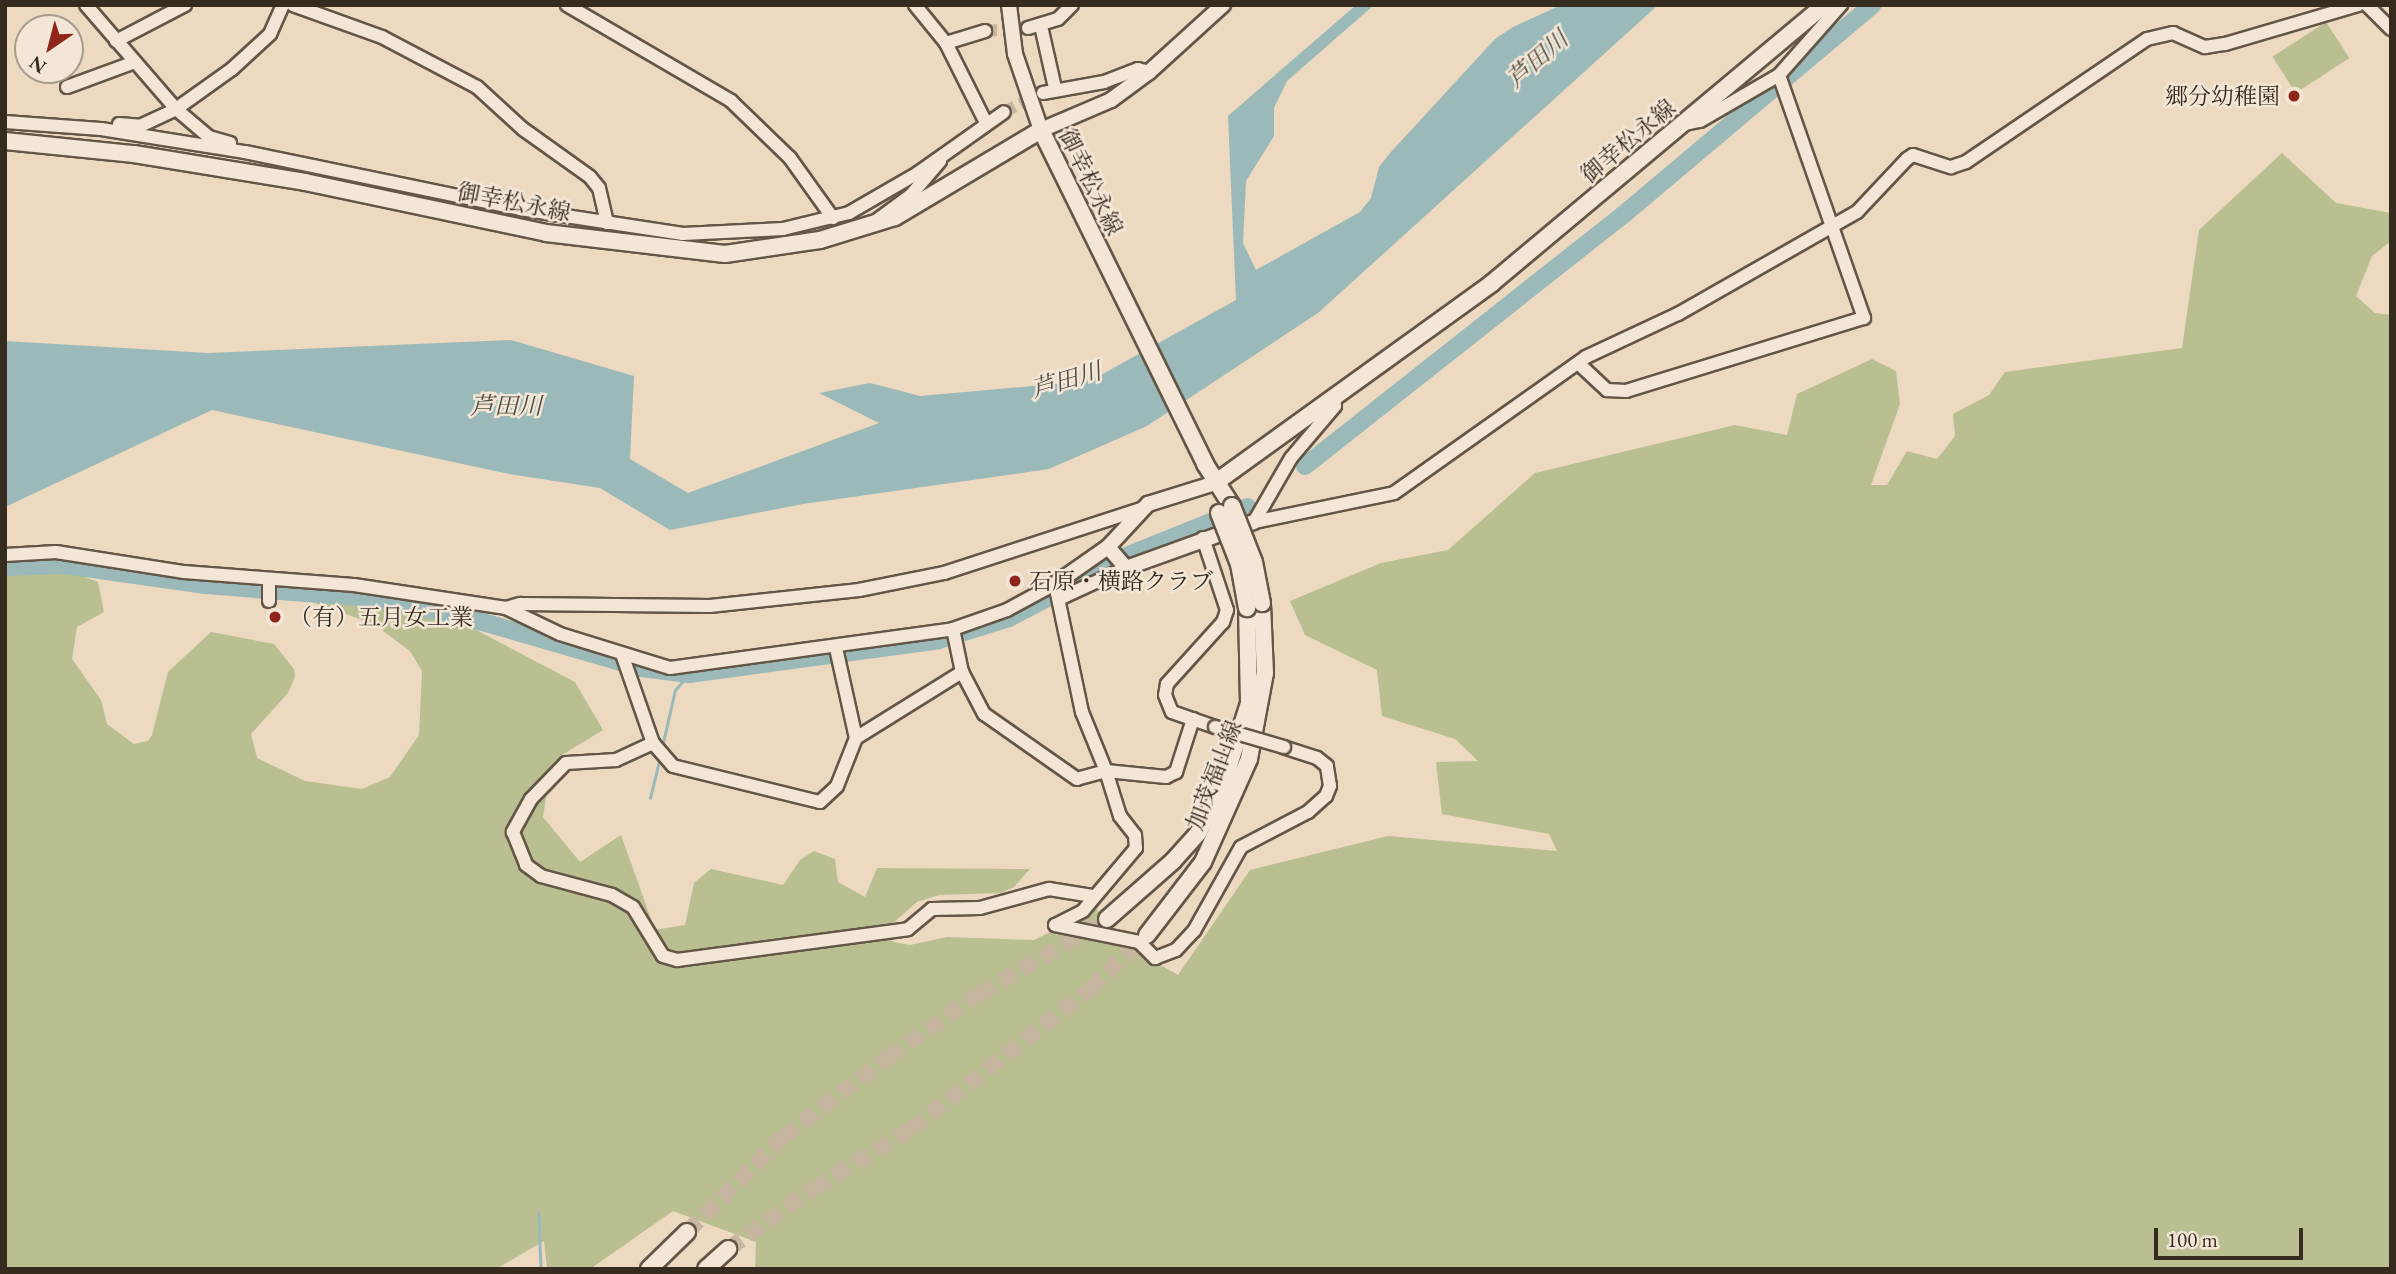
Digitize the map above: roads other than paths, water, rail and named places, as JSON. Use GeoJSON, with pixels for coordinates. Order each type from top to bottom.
{"type":"FeatureCollection","features":[{"type":"Feature","properties":{"kind":"main road","name":"御幸松永線"},"geometry":{"type":"LineString","coordinates":[[5,141],[134,154],[279,177],[546,233],[683,252],[772,249],[868,227],[922,204],[1041,131],[1215,483],[1492,283],[1825,5]]}},
{"type":"Feature","properties":{"kind":"main road","name":"加茂福山線"},"geometry":{"type":"LineString","coordinates":[[1147,934],[1203,862],[1249,759],[1265,673],[1255,606],[1239,565],[1226,510],[1215,483]]}},
{"type":"Feature","properties":{"kind":"main road","name":"加茂福山線"},"geometry":{"type":"LineString","coordinates":[[1107,919],[1173,861],[1198,833],[1220,793],[1250,703],[1255,606]]}},
{"type":"Feature","properties":{"kind":"main road"},"geometry":{"type":"LineString","coordinates":[[649,1269],[687,1232]]}},
{"type":"Feature","properties":{"kind":"main road"},"geometry":{"type":"LineString","coordinates":[[706,1269],[728,1249]]}},
{"type":"Feature","properties":{"kind":"street"},"geometry":{"type":"LineString","coordinates":[[86,5],[176,109],[209,136],[245,152]]}},
{"type":"Feature","properties":{"kind":"street"},"geometry":{"type":"LineString","coordinates":[[116,41],[185,5]]}},
{"type":"Feature","properties":{"kind":"street"},"geometry":{"type":"LineString","coordinates":[[101,129],[112,124],[140,126],[176,109],[261,46],[283,5]]}},
{"type":"Feature","properties":{"kind":"street"},"geometry":{"type":"LineString","coordinates":[[293,5],[382,37],[477,87],[523,129],[590,177],[599,188],[610,224]]}},
{"type":"Feature","properties":{"kind":"street"},"geometry":{"type":"LineString","coordinates":[[567,5],[731,101],[790,159],[833,218]]}},
{"type":"Feature","properties":{"kind":"street"},"geometry":{"type":"LineString","coordinates":[[915,5],[946,43],[986,123]]}},
{"type":"Feature","properties":{"kind":"street"},"geometry":{"type":"LineString","coordinates":[[1009,5],[1015,54],[1041,131],[1111,100],[1149,72],[1223,5]]}},
{"type":"Feature","properties":{"kind":"street"},"geometry":{"type":"LineString","coordinates":[[1072,5],[1035,27],[1049,90],[1104,82],[1138,69],[1149,72]]}},
{"type":"Feature","properties":{"kind":"street"},"geometry":{"type":"LineString","coordinates":[[1684,124],[1700,121],[1781,80],[1841,5]]}},
{"type":"Feature","properties":{"kind":"street"},"geometry":{"type":"LineString","coordinates":[[5,555],[55,552],[145,568],[354,585],[506,608],[623,657],[670,668],[954,634],[1007,610],[1203,538],[1254,522],[1394,493],[1610,343],[1678,314],[1857,212],[1913,155],[1951,167],[1966,162],[2158,34],[2173,33],[2205,47],[2225,44],[2358,5]]}},
{"type":"Feature","properties":{"kind":"street"},"geometry":{"type":"LineString","coordinates":[[2367,5],[2391,29]]}},
{"type":"Feature","properties":{"kind":"street"},"geometry":{"type":"LineString","coordinates":[[946,43],[985,32]]}},
{"type":"Feature","properties":{"kind":"street"},"geometry":{"type":"LineString","coordinates":[[67,87],[135,62]]}},
{"type":"Feature","properties":{"kind":"street"},"geometry":{"type":"LineString","coordinates":[[1578,363],[1607,390],[1626,391],[1860,321],[1865,314],[1829,226],[1803,136],[1781,80]]}},
{"type":"Feature","properties":{"kind":"street"},"geometry":{"type":"LineString","coordinates":[[5,122],[101,129],[245,152],[610,224],[682,234],[739,234],[833,218],[873,199],[1004,112]]}},
{"type":"Feature","properties":{"kind":"street"},"geometry":{"type":"LineString","coordinates":[[868,227],[911,195],[946,152]]}},
{"type":"Feature","properties":{"kind":"street"},"geometry":{"type":"LineString","coordinates":[[610,224],[669,242],[683,252]]}},
{"type":"Feature","properties":{"kind":"street"},"geometry":{"type":"LineString","coordinates":[[1254,522],[1291,458],[1335,406],[1334,395]]}},
{"type":"Feature","properties":{"kind":"street"},"geometry":{"type":"LineString","coordinates":[[506,608],[520,604],[710,606],[859,590],[1028,549],[1215,483]]}},
{"type":"Feature","properties":{"kind":"street"},"geometry":{"type":"LineString","coordinates":[[1058,591],[1108,547],[1141,509]]}},
{"type":"Feature","properties":{"kind":"street"},"geometry":{"type":"LineString","coordinates":[[1058,591],[1082,712],[1106,771],[1120,816],[1135,835],[1136,848],[1083,911],[1055,925],[1139,942],[1154,958],[1177,950],[1194,931],[1241,847],[1308,812],[1326,796],[1331,786],[1327,766],[1317,758],[1172,712],[1165,695],[1167,684],[1223,622],[1227,610],[1203,538]]}},
{"type":"Feature","properties":{"kind":"street"},"geometry":{"type":"LineString","coordinates":[[1108,547],[1126,568]]}},
{"type":"Feature","properties":{"kind":"street"},"geometry":{"type":"LineString","coordinates":[[269,579],[269,601]]}},
{"type":"Feature","properties":{"kind":"street"},"geometry":{"type":"LineString","coordinates":[[954,634],[962,672],[984,714],[1077,779],[1106,771],[1166,777],[1176,772],[1193,719]]}},
{"type":"Feature","properties":{"kind":"street"},"geometry":{"type":"LineString","coordinates":[[623,657],[658,748],[685,771],[820,802],[837,786],[856,738],[836,648]]}},
{"type":"Feature","properties":{"kind":"street"},"geometry":{"type":"LineString","coordinates":[[856,738],[962,672]]}},
{"type":"Feature","properties":{"kind":"street"},"geometry":{"type":"LineString","coordinates":[[658,748],[617,760],[566,763],[531,799],[513,832],[526,865],[541,876],[612,895],[633,907],[663,956],[677,960],[908,929],[932,909],[980,908],[1049,889],[1093,896]]}},
{"type":"Feature","properties":{"kind":"water","name":"芦田川"},"geometry":{"type":"Polygon","coordinates":[[[1356,5],[1374,5],[1287,81],[1274,108],[1274,136],[1246,181],[1243,243],[1256,270],[1360,212],[1371,198],[1379,167],[1391,152],[1495,39],[1513,27],[1561,5],[1658,5],[1318,313],[1147,426],[1049,469],[803,504],[670,530],[600,488],[509,474],[212,410],[5,507],[5,341],[208,353],[511,340],[634,376],[630,459],[688,493],[879,423],[819,393],[870,383],[920,396],[1090,381],[1236,300],[1228,116],[1356,5]]]}},
{"type":"Feature","properties":{"kind":"waterway"},"geometry":{"type":"LineString","coordinates":[[1305,466],[1623,215],[1872,5]]}},
{"type":"Feature","properties":{"kind":"waterway"},"geometry":{"type":"LineString","coordinates":[[1126,556],[1248,507]]}},
{"type":"Feature","properties":{"kind":"waterway"},"geometry":{"type":"LineString","coordinates":[[5,567],[65,565],[206,585],[369,598],[465,617],[642,668],[689,674],[939,640],[1009,618],[1051,596]]}},
{"type":"Feature","properties":{"kind":"waterway"},"geometry":{"type":"LineString","coordinates":[[1074,585],[1108,565]]}},
{"type":"Feature","properties":{"kind":"waterway"},"geometry":{"type":"LineString","coordinates":[[662,747],[675,690],[689,674]]}},
{"type":"Feature","properties":{"kind":"waterway"},"geometry":{"type":"LineString","coordinates":[[650,798],[660,757]]}},
{"type":"Feature","properties":{"kind":"waterway"},"geometry":{"type":"LineString","coordinates":[[539,1213],[541,1269]]}},
{"type":"Feature","properties":{"kind":"tunnel"},"geometry":{"type":"LineString","coordinates":[[985,31],[1028,28]]}},
{"type":"Feature","properties":{"kind":"tunnel"},"geometry":{"type":"LineString","coordinates":[[1004,112],[1039,95]]}},
{"type":"Feature","properties":{"kind":"tunnel"},"geometry":{"type":"LineString","coordinates":[[687,1232],[783,1137],[888,1057],[980,994],[1107,919]]}},
{"type":"Feature","properties":{"kind":"tunnel"},"geometry":{"type":"LineString","coordinates":[[728,1249],[814,1188],[911,1129],[1090,989],[1147,935]]}},
{"type":"Feature","properties":{"kind":"place","name":"郷分幼稚園"},"geometry":{"type":"Point","coordinates":[2294,96]}},
{"type":"Feature","properties":{"kind":"place","name":"石原・横路クラブ"},"geometry":{"type":"Point","coordinates":[1015,581]}},
{"type":"Feature","properties":{"kind":"place","name":"（有）五月女工業"},"geometry":{"type":"Point","coordinates":[275,617]}}]}
